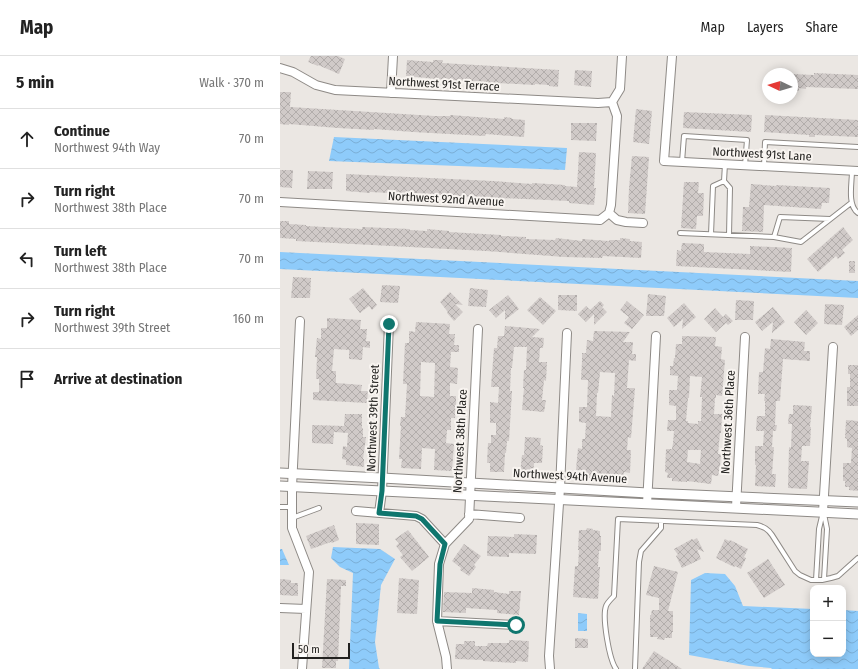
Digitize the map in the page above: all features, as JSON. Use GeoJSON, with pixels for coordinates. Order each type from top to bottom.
{"type":"FeatureCollection","features":[{"type":"Feature","properties":{"kind":"street"},"geometry":{"type":"LineString","coordinates":[[391,93],[393,56]]}},
{"type":"Feature","properties":{"kind":"street"},"geometry":{"type":"LineString","coordinates":[[622,56],[620,89],[612,102],[617,116],[611,205],[609,213],[617,220],[643,223]]}},
{"type":"Feature","properties":{"kind":"street","name":"Northwest 91st Lane"},"geometry":{"type":"LineString","coordinates":[[672,56],[664,161],[855,171]]}},
{"type":"Feature","properties":{"kind":"street","name":"Northwest 91st Terrace"},"geometry":{"type":"LineString","coordinates":[[280,68],[293,72],[316,85],[335,90],[598,103],[612,102]]}},
{"type":"Feature","properties":{"kind":"street","name":"Northwest 92nd Avenue"},"geometry":{"type":"LineString","coordinates":[[280,202],[600,220],[609,213]]}},
{"type":"Feature","properties":{"kind":"street"},"geometry":{"type":"LineString","coordinates":[[300,321],[292,487],[292,528],[309,572],[302,669]]}},
{"type":"Feature","properties":{"kind":"street","name":"Northwest 39th Street"},"geometry":{"type":"LineString","coordinates":[[379,513],[382,491],[389,324]]}},
{"type":"Feature","properties":{"kind":"street","name":"Northwest 38th Place"},"geometry":{"type":"LineString","coordinates":[[469,514],[478,329]]}},
{"type":"Feature","properties":{"kind":"street"},"geometry":{"type":"LineString","coordinates":[[550,669],[549,656],[560,488],[567,333]]}},
{"type":"Feature","properties":{"kind":"street"},"geometry":{"type":"LineString","coordinates":[[647,504],[656,336]]}},
{"type":"Feature","properties":{"kind":"street","name":"Northwest 36th Place"},"geometry":{"type":"LineString","coordinates":[[736,507],[745,337]]}},
{"type":"Feature","properties":{"kind":"street"},"geometry":{"type":"LineString","coordinates":[[823,512],[825,500],[833,347]]}},
{"type":"Feature","properties":{"kind":"street","name":"Northwest 94th Avenue"},"geometry":{"type":"LineString","coordinates":[[280,474],[858,502]]}},
{"type":"Feature","properties":{"kind":"street","name":"Northwest 94th Avenue"},"geometry":{"type":"LineString","coordinates":[[280,486],[858,514]]}},
{"type":"Feature","properties":{"kind":"street"},"geometry":{"type":"LineString","coordinates":[[356,510],[416,516],[422,519],[445,544]]}},
{"type":"Feature","properties":{"kind":"street"},"geometry":{"type":"LineString","coordinates":[[447,669],[446,657],[437,621],[440,564],[445,544],[469,519],[469,514],[520,518]]}},
{"type":"Feature","properties":{"kind":"street"},"geometry":{"type":"LineString","coordinates":[[280,608],[306,609]]}},
{"type":"Feature","properties":{"kind":"street"},"geometry":{"type":"LineString","coordinates":[[437,621],[516,625]]}},
{"type":"Feature","properties":{"kind":"lane"},"geometry":{"type":"LineString","coordinates":[[682,162],[684,136],[747,140],[745,165]]}},
{"type":"Feature","properties":{"kind":"lane"},"geometry":{"type":"LineString","coordinates":[[764,166],[765,142],[858,147]]}},
{"type":"Feature","properties":{"kind":"lane"},"geometry":{"type":"LineString","coordinates":[[725,164],[724,181],[730,188],[729,235]]}},
{"type":"Feature","properties":{"kind":"lane"},"geometry":{"type":"LineString","coordinates":[[855,171],[851,203],[858,213]]}},
{"type":"Feature","properties":{"kind":"lane"},"geometry":{"type":"LineString","coordinates":[[711,234],[713,186],[724,181]]}},
{"type":"Feature","properties":{"kind":"lane"},"geometry":{"type":"LineString","coordinates":[[680,233],[774,236],[801,242],[851,203]]}},
{"type":"Feature","properties":{"kind":"lane"},"geometry":{"type":"LineString","coordinates":[[774,236],[780,216],[830,219]]}},
{"type":"Feature","properties":{"kind":"lane"},"geometry":{"type":"LineString","coordinates":[[280,507],[292,508]]}},
{"type":"Feature","properties":{"kind":"lane"},"geometry":{"type":"LineString","coordinates":[[292,518],[319,508]]}},
{"type":"Feature","properties":{"kind":"lane"},"geometry":{"type":"LineString","coordinates":[[823,512],[827,529],[824,579]]}},
{"type":"Feature","properties":{"kind":"lane"},"geometry":{"type":"LineString","coordinates":[[816,580],[819,529],[823,512]]}},
{"type":"Feature","properties":{"kind":"lane"},"geometry":{"type":"LineString","coordinates":[[616,669],[613,665],[605,628],[605,607],[614,596],[618,519],[762,526],[772,535],[795,571],[811,580],[838,576],[858,558]]}},
{"type":"Feature","properties":{"kind":"lane"},"geometry":{"type":"LineString","coordinates":[[635,669],[639,562],[642,551],[661,528],[661,521]]}},
{"type":"Feature","properties":{"kind":"water"},"geometry":{"type":"Polygon","coordinates":[[[334,137],[567,148],[565,170],[329,161],[334,137]]]}},
{"type":"Feature","properties":{"kind":"water"},"geometry":{"type":"Polygon","coordinates":[[[280,252],[858,281],[858,298],[280,269],[280,252]]]}},
{"type":"Feature","properties":{"kind":"water"},"geometry":{"type":"Polygon","coordinates":[[[333,547],[380,549],[395,559],[381,585],[375,642],[380,669],[349,669],[353,573],[340,567],[331,558],[333,547]]]}},
{"type":"Feature","properties":{"kind":"water"},"geometry":{"type":"Polygon","coordinates":[[[280,549],[282,549],[289,565],[280,565],[280,549]]]}},
{"type":"Feature","properties":{"kind":"water"},"geometry":{"type":"Polygon","coordinates":[[[705,573],[725,574],[735,586],[743,606],[810,609],[810,657],[846,657],[846,610],[858,611],[858,669],[772,669],[689,655],[691,580],[705,573]]]}},
{"type":"Feature","properties":{"kind":"water"},"geometry":{"type":"Polygon","coordinates":[[[578,613],[587,614],[587,631],[578,631],[578,613]]]}},
{"type":"Feature","properties":{"kind":"building"},"geometry":{"type":"Polygon","coordinates":[[[311,56],[338,56],[345,59],[339,74],[308,62],[311,56]]]}},
{"type":"Feature","properties":{"kind":"building"},"geometry":{"type":"Polygon","coordinates":[[[407,60],[433,62],[433,60],[443,60],[442,63],[559,70],[558,87],[549,85],[487,83],[406,76],[407,60]]]}},
{"type":"Feature","properties":{"kind":"building"},"geometry":{"type":"Polygon","coordinates":[[[575,70],[592,71],[591,87],[574,85],[575,70]]]}},
{"type":"Feature","properties":{"kind":"building"},"geometry":{"type":"Polygon","coordinates":[[[814,73],[858,75],[858,89],[806,87],[806,89],[799,88],[798,91],[798,74],[814,75],[814,73]]]}},
{"type":"Feature","properties":{"kind":"building"},"geometry":{"type":"Polygon","coordinates":[[[280,92],[291,92],[290,107],[435,116],[450,115],[504,119],[504,117],[525,120],[524,137],[280,124],[280,92]]]}},
{"type":"Feature","properties":{"kind":"building"},"geometry":{"type":"Polygon","coordinates":[[[636,109],[652,111],[649,144],[633,142],[636,109]]]}},
{"type":"Feature","properties":{"kind":"building"},"geometry":{"type":"Polygon","coordinates":[[[684,112],[752,115],[751,132],[683,128],[684,112]]]}},
{"type":"Feature","properties":{"kind":"building"},"geometry":{"type":"Polygon","coordinates":[[[765,115],[858,120],[858,137],[815,135],[815,137],[809,137],[809,135],[764,132],[765,115]]]}},
{"type":"Feature","properties":{"kind":"building"},"geometry":{"type":"Polygon","coordinates":[[[571,123],[597,123],[596,141],[571,140],[571,123]]]}},
{"type":"Feature","properties":{"kind":"building"},"geometry":{"type":"Polygon","coordinates":[[[579,152],[596,153],[594,188],[596,188],[594,205],[569,203],[569,201],[346,191],[346,174],[532,183],[577,187],[579,152]]]}},
{"type":"Feature","properties":{"kind":"building"},"geometry":{"type":"Polygon","coordinates":[[[632,156],[649,157],[645,214],[628,213],[632,156]]]}},
{"type":"Feature","properties":{"kind":"building"},"geometry":{"type":"Polygon","coordinates":[[[280,170],[293,170],[292,188],[280,187],[280,170]]]}},
{"type":"Feature","properties":{"kind":"building"},"geometry":{"type":"Polygon","coordinates":[[[308,171],[333,172],[332,189],[307,189],[308,171]]]}},
{"type":"Feature","properties":{"kind":"building"},"geometry":{"type":"Polygon","coordinates":[[[684,182],[699,182],[698,193],[704,193],[703,216],[697,216],[696,229],[681,228],[684,182]]]}},
{"type":"Feature","properties":{"kind":"building"},"geometry":{"type":"Polygon","coordinates":[[[751,184],[830,188],[829,203],[822,203],[821,209],[764,205],[763,232],[742,231],[743,207],[749,207],[751,184]]]}},
{"type":"Feature","properties":{"kind":"building"},"geometry":{"type":"Polygon","coordinates":[[[280,221],[289,221],[289,224],[306,226],[362,229],[362,227],[427,231],[427,229],[449,232],[526,237],[526,239],[555,240],[556,238],[582,241],[582,239],[609,241],[620,240],[620,238],[630,239],[630,241],[642,242],[641,258],[603,256],[602,258],[564,257],[486,251],[296,241],[296,239],[280,238],[280,221]]]}},
{"type":"Feature","properties":{"kind":"building"},"geometry":{"type":"Polygon","coordinates":[[[843,227],[853,240],[842,250],[845,253],[838,259],[836,256],[818,272],[807,259],[843,227]]]}},
{"type":"Feature","properties":{"kind":"building"},"geometry":{"type":"Polygon","coordinates":[[[682,243],[704,244],[704,252],[750,254],[750,246],[792,248],[791,272],[676,266],[677,250],[681,251],[682,243]]]}},
{"type":"Feature","properties":{"kind":"building"},"geometry":{"type":"Polygon","coordinates":[[[849,261],[855,261],[855,273],[849,273],[849,261]]]}},
{"type":"Feature","properties":{"kind":"building"},"geometry":{"type":"Polygon","coordinates":[[[293,277],[311,278],[310,298],[291,298],[293,277]]]}},
{"type":"Feature","properties":{"kind":"building"},"geometry":{"type":"Polygon","coordinates":[[[382,285],[400,286],[398,303],[380,302],[382,285]]]}},
{"type":"Feature","properties":{"kind":"building"},"geometry":{"type":"Polygon","coordinates":[[[363,288],[377,305],[372,310],[369,306],[360,313],[349,299],[363,288]]]}},
{"type":"Feature","properties":{"kind":"building"},"geometry":{"type":"Polygon","coordinates":[[[470,288],[488,290],[486,307],[468,306],[470,288]]]}},
{"type":"Feature","properties":{"kind":"building"},"geometry":{"type":"Polygon","coordinates":[[[450,292],[463,305],[455,304],[463,312],[454,321],[440,302],[450,292]]]}},
{"type":"Feature","properties":{"kind":"building"},"geometry":{"type":"Polygon","coordinates":[[[648,294],[666,296],[664,316],[646,316],[648,294]]]}},
{"type":"Feature","properties":{"kind":"building"},"geometry":{"type":"Polygon","coordinates":[[[508,295],[519,309],[505,320],[505,310],[496,318],[489,310],[508,295]]]}},
{"type":"Feature","properties":{"kind":"building"},"geometry":{"type":"Polygon","coordinates":[[[558,295],[577,295],[577,311],[558,310],[558,295]]]}},
{"type":"Feature","properties":{"kind":"building"},"geometry":{"type":"Polygon","coordinates":[[[540,297],[556,311],[543,325],[527,310],[540,297]]]}},
{"type":"Feature","properties":{"kind":"building"},"geometry":{"type":"Polygon","coordinates":[[[736,300],[754,301],[753,320],[735,320],[736,300]]]}},
{"type":"Feature","properties":{"kind":"building"},"geometry":{"type":"Polygon","coordinates":[[[600,301],[604,305],[602,307],[607,312],[594,325],[594,314],[586,322],[578,314],[586,306],[590,310],[600,301]]]}},
{"type":"Feature","properties":{"kind":"building"},"geometry":{"type":"Polygon","coordinates":[[[627,301],[644,315],[632,329],[624,323],[629,317],[620,310],[627,301]]]}},
{"type":"Feature","properties":{"kind":"building"},"geometry":{"type":"Polygon","coordinates":[[[684,303],[696,317],[682,329],[683,319],[674,327],[667,318],[684,303]]]}},
{"type":"Feature","properties":{"kind":"building"},"geometry":{"type":"Polygon","coordinates":[[[825,304],[844,305],[842,325],[824,324],[825,304]]]}},
{"type":"Feature","properties":{"kind":"building"},"geometry":{"type":"Polygon","coordinates":[[[773,307],[785,322],[772,333],[773,322],[762,331],[755,322],[773,307]]]}},
{"type":"Feature","properties":{"kind":"building"},"geometry":{"type":"Polygon","coordinates":[[[715,308],[723,317],[726,314],[733,321],[728,325],[726,323],[716,332],[704,319],[715,308]]]}},
{"type":"Feature","properties":{"kind":"building"},"geometry":{"type":"Polygon","coordinates":[[[806,310],[818,323],[806,335],[794,322],[806,310]]]}},
{"type":"Feature","properties":{"kind":"building"},"geometry":{"type":"Polygon","coordinates":[[[858,315],[858,330],[851,336],[844,327],[858,315]]]}},
{"type":"Feature","properties":{"kind":"building"},"geometry":{"type":"Polygon","coordinates":[[[327,318],[361,320],[360,329],[367,329],[366,341],[370,341],[370,348],[363,347],[362,360],[349,359],[349,350],[334,349],[332,371],[336,371],[336,383],[362,385],[361,391],[368,391],[367,403],[313,400],[313,392],[319,392],[319,379],[316,379],[317,357],[315,357],[317,338],[321,339],[321,328],[327,328],[327,318]]]}},
{"type":"Feature","properties":{"kind":"building"},"geometry":{"type":"Polygon","coordinates":[[[416,322],[450,324],[449,334],[455,334],[454,345],[459,345],[459,352],[451,352],[450,367],[458,368],[457,384],[450,383],[450,396],[456,396],[456,407],[455,418],[451,418],[451,430],[447,430],[446,443],[454,444],[452,471],[434,470],[435,449],[422,448],[421,469],[401,468],[402,459],[399,459],[400,426],[401,417],[405,417],[407,384],[403,384],[405,343],[409,343],[409,331],[415,332],[416,322]],[[421,362],[420,396],[434,397],[435,363],[421,362]]]}},
{"type":"Feature","properties":{"kind":"building"},"geometry":{"type":"Polygon","coordinates":[[[505,326],[540,329],[532,337],[544,338],[543,348],[540,348],[539,362],[547,362],[546,381],[544,380],[542,400],[546,400],[544,412],[522,410],[527,347],[514,347],[511,368],[510,391],[512,391],[509,441],[507,441],[505,453],[504,472],[490,472],[490,463],[487,463],[488,443],[491,443],[491,435],[496,435],[496,423],[490,423],[490,402],[498,403],[499,387],[491,387],[494,348],[497,348],[498,336],[504,336],[505,326]]]}},
{"type":"Feature","properties":{"kind":"building"},"geometry":{"type":"Polygon","coordinates":[[[594,331],[630,332],[623,342],[633,342],[632,354],[636,354],[636,361],[629,360],[627,388],[635,388],[631,438],[628,437],[627,450],[631,450],[630,473],[624,472],[623,480],[583,477],[583,470],[576,470],[578,448],[582,449],[582,439],[585,439],[586,423],[579,422],[579,407],[587,407],[588,380],[581,380],[582,353],[586,353],[587,340],[593,341],[594,331]],[[600,372],[596,416],[611,417],[615,373],[600,372]]]}},
{"type":"Feature","properties":{"kind":"building"},"geometry":{"type":"Polygon","coordinates":[[[682,336],[716,337],[715,346],[722,347],[721,359],[725,360],[722,396],[716,395],[714,414],[722,414],[718,454],[721,454],[720,466],[718,476],[712,475],[711,484],[672,481],[672,478],[667,478],[668,473],[665,472],[666,449],[672,449],[674,431],[667,431],[668,420],[676,420],[676,406],[669,405],[669,390],[677,390],[678,376],[670,375],[670,366],[673,366],[676,344],[682,344],[682,336]],[[690,376],[686,421],[688,421],[688,423],[698,424],[698,421],[701,421],[702,397],[700,397],[702,377],[690,376]],[[688,450],[687,462],[700,464],[701,450],[688,450]]]}},
{"type":"Feature","properties":{"kind":"building"},"geometry":{"type":"Polygon","coordinates":[[[771,339],[805,342],[804,351],[810,351],[810,361],[783,359],[780,401],[776,401],[775,425],[777,425],[776,431],[773,431],[772,447],[774,447],[772,474],[776,474],[775,487],[755,486],[755,446],[763,446],[764,431],[756,431],[757,416],[765,416],[765,394],[758,394],[759,372],[763,372],[765,348],[770,349],[771,339]]]}},
{"type":"Feature","properties":{"kind":"building"},"geometry":{"type":"Polygon","coordinates":[[[848,365],[858,365],[858,406],[847,406],[847,387],[850,387],[848,365]]]}},
{"type":"Feature","properties":{"kind":"building"},"geometry":{"type":"Polygon","coordinates":[[[793,405],[812,406],[810,446],[802,446],[801,461],[809,461],[807,489],[788,488],[789,447],[791,448],[792,424],[788,424],[789,414],[793,414],[793,405]]]}},
{"type":"Feature","properties":{"kind":"building"},"geometry":{"type":"Polygon","coordinates":[[[345,414],[362,414],[363,437],[366,437],[363,459],[364,467],[346,465],[346,460],[342,459],[343,446],[347,447],[348,433],[334,432],[333,444],[312,443],[312,425],[344,426],[345,414]]]}},
{"type":"Feature","properties":{"kind":"building"},"geometry":{"type":"Polygon","coordinates":[[[846,420],[858,421],[858,491],[849,490],[849,487],[845,487],[845,481],[843,481],[843,463],[851,463],[852,448],[847,447],[847,439],[845,438],[846,420]]]}},
{"type":"Feature","properties":{"kind":"building"},"geometry":{"type":"Polygon","coordinates":[[[525,437],[541,438],[540,445],[543,446],[542,463],[534,463],[533,476],[520,475],[522,455],[524,455],[525,437]]]}},
{"type":"Feature","properties":{"kind":"building"},"geometry":{"type":"Polygon","coordinates":[[[356,523],[379,524],[379,545],[356,544],[356,523]]]}},
{"type":"Feature","properties":{"kind":"building"},"geometry":{"type":"Polygon","coordinates":[[[334,525],[339,540],[311,549],[306,536],[334,525]]]}},
{"type":"Feature","properties":{"kind":"building"},"geometry":{"type":"Polygon","coordinates":[[[587,528],[600,531],[601,536],[601,551],[599,551],[598,567],[600,567],[598,599],[573,597],[575,566],[578,566],[579,530],[586,530],[587,528]]]}},
{"type":"Feature","properties":{"kind":"building"},"geometry":{"type":"Polygon","coordinates":[[[408,530],[429,557],[412,571],[400,557],[403,555],[396,546],[399,543],[395,539],[408,530]]]}},
{"type":"Feature","properties":{"kind":"building"},"geometry":{"type":"Polygon","coordinates":[[[514,534],[537,535],[536,554],[509,553],[509,557],[487,556],[488,536],[514,537],[514,534]]]}},
{"type":"Feature","properties":{"kind":"building"},"geometry":{"type":"Polygon","coordinates":[[[697,538],[704,552],[697,549],[701,559],[682,568],[676,556],[678,555],[674,549],[692,539],[697,538]]]}},
{"type":"Feature","properties":{"kind":"building"},"geometry":{"type":"Polygon","coordinates":[[[725,539],[748,549],[741,569],[716,558],[725,539]]]}},
{"type":"Feature","properties":{"kind":"building"},"geometry":{"type":"Polygon","coordinates":[[[464,544],[481,556],[474,565],[476,567],[469,576],[460,570],[461,568],[452,561],[464,544]]]}},
{"type":"Feature","properties":{"kind":"building"},"geometry":{"type":"Polygon","coordinates":[[[768,559],[785,585],[764,598],[747,573],[768,559]]]}},
{"type":"Feature","properties":{"kind":"building"},"geometry":{"type":"Polygon","coordinates":[[[654,566],[678,572],[668,611],[673,611],[672,638],[665,638],[664,640],[657,639],[658,637],[650,637],[650,615],[652,610],[659,610],[659,598],[646,595],[654,566]]]}},
{"type":"Feature","properties":{"kind":"building"},"geometry":{"type":"Polygon","coordinates":[[[399,578],[419,580],[417,614],[397,613],[399,578]]]}},
{"type":"Feature","properties":{"kind":"building"},"geometry":{"type":"Polygon","coordinates":[[[280,579],[291,580],[291,583],[298,583],[298,596],[280,595],[280,579]]]}},
{"type":"Feature","properties":{"kind":"building"},"geometry":{"type":"Polygon","coordinates":[[[327,579],[346,580],[346,586],[341,586],[338,661],[336,661],[336,668],[322,668],[327,579]]]}},
{"type":"Feature","properties":{"kind":"building"},"geometry":{"type":"Polygon","coordinates":[[[472,588],[494,590],[494,592],[509,594],[509,591],[521,591],[519,615],[497,613],[497,610],[466,608],[466,613],[443,612],[444,592],[472,593],[472,588]]]}},
{"type":"Feature","properties":{"kind":"building"},"geometry":{"type":"Polygon","coordinates":[[[575,638],[588,639],[588,648],[575,648],[575,638]]]}},
{"type":"Feature","properties":{"kind":"building"},"geometry":{"type":"Polygon","coordinates":[[[509,640],[529,641],[528,662],[516,661],[516,663],[455,659],[456,644],[464,644],[464,641],[475,641],[475,646],[487,646],[488,643],[509,643],[509,640]]]}},
{"type":"Feature","properties":{"kind":"building"},"geometry":{"type":"Polygon","coordinates":[[[654,651],[682,669],[642,669],[654,651]]]}},
{"type":"Feature","properties":{"kind":"route"},"geometry":{"type":"LineString","coordinates":[[389,324],[382,491],[379,513],[416,516],[422,519],[445,544],[440,564],[437,621],[516,625]]}}]}
